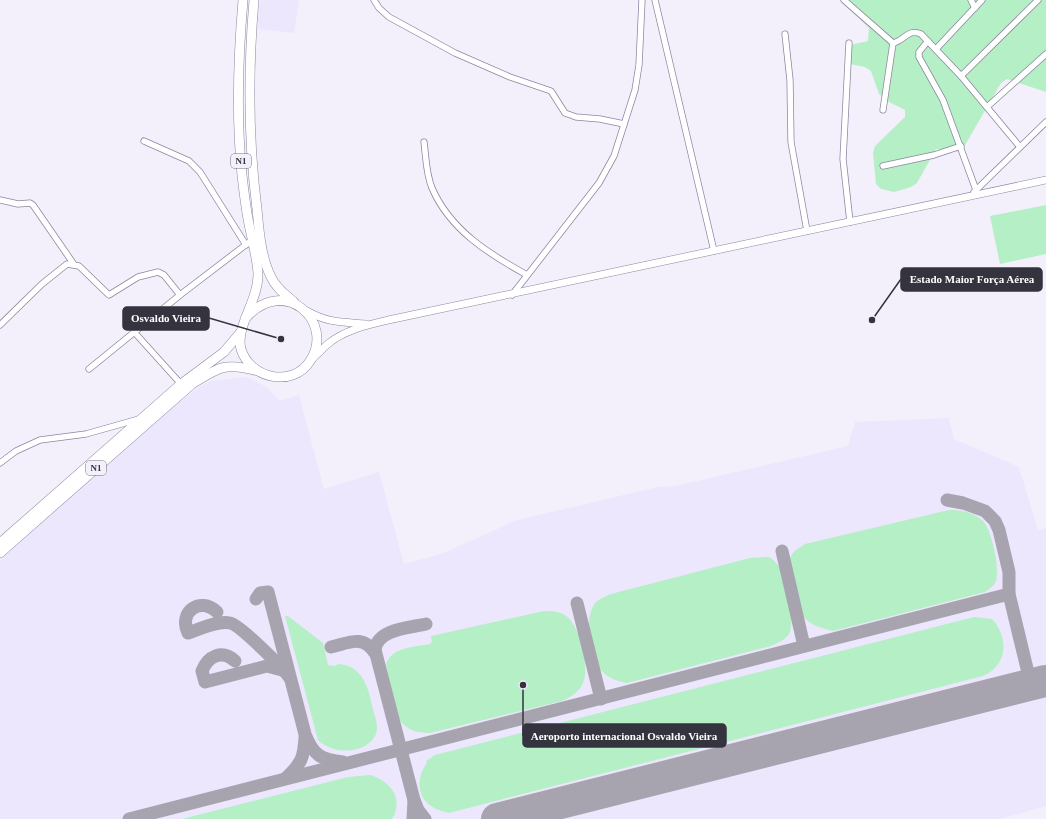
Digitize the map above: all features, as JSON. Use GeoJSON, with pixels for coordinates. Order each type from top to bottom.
{"type":"FeatureCollection","features":[{"type":"Feature","properties":{"kind":"main road","name":"N1"},"geometry":{"type":"LineString","coordinates":[[244,0],[240,36],[239,139],[249,242],[258,274],[254,300],[245,319]]}},
{"type":"Feature","properties":{"kind":"main road","name":"N1"},"geometry":{"type":"LineString","coordinates":[[254,0],[249,53],[248,91],[251,154],[259,231],[271,277],[283,293],[301,307]]}},
{"type":"Feature","properties":{"kind":"main road"},"geometry":{"type":"LineString","coordinates":[[273,300],[288,301],[301,307],[313,321],[316,329],[317,342],[310,361],[297,373],[281,377],[273,377],[258,371],[244,356],[241,348],[240,332],[245,319],[253,309],[273,300]]}},
{"type":"Feature","properties":{"kind":"main road","name":"N1"},"geometry":{"type":"LineString","coordinates":[[0,543],[141,418],[181,384],[224,352],[240,332]]}},
{"type":"Feature","properties":{"kind":"main road","name":"N1"},"geometry":{"type":"LineString","coordinates":[[0,553],[192,384],[210,373],[229,366],[238,365],[258,371]]}},
{"type":"Feature","properties":{"kind":"street"},"geometry":{"type":"LineString","coordinates":[[374,0],[379,8],[389,17],[455,53],[510,77],[551,91],[565,113],[576,117],[600,119],[624,124]]}},
{"type":"Feature","properties":{"kind":"street"},"geometry":{"type":"LineString","coordinates":[[512,295],[599,183],[614,156],[635,90],[639,65],[642,0]]}},
{"type":"Feature","properties":{"kind":"street"},"geometry":{"type":"LineString","coordinates":[[655,0],[714,251]]}},
{"type":"Feature","properties":{"kind":"street"},"geometry":{"type":"LineString","coordinates":[[844,0],[892,43]]}},
{"type":"Feature","properties":{"kind":"street"},"geometry":{"type":"LineString","coordinates":[[971,0],[974,8]]}},
{"type":"Feature","properties":{"kind":"street"},"geometry":{"type":"LineString","coordinates":[[936,49],[982,0]]}},
{"type":"Feature","properties":{"kind":"street"},"geometry":{"type":"LineString","coordinates":[[961,76],[1038,0]]}},
{"type":"Feature","properties":{"kind":"street"},"geometry":{"type":"LineString","coordinates":[[892,43],[899,41],[913,32],[921,34],[961,76],[1020,147]]}},
{"type":"Feature","properties":{"kind":"street"},"geometry":{"type":"LineString","coordinates":[[785,34],[790,80],[791,142],[807,231]]}},
{"type":"Feature","properties":{"kind":"street"},"geometry":{"type":"LineString","coordinates":[[928,41],[919,52],[919,57],[943,100],[961,146],[974,193]]}},
{"type":"Feature","properties":{"kind":"street"},"geometry":{"type":"LineString","coordinates":[[849,43],[843,159],[850,222]]}},
{"type":"Feature","properties":{"kind":"street"},"geometry":{"type":"LineString","coordinates":[[883,110],[892,43]]}},
{"type":"Feature","properties":{"kind":"street"},"geometry":{"type":"LineString","coordinates":[[987,107],[1046,54]]}},
{"type":"Feature","properties":{"kind":"street"},"geometry":{"type":"LineString","coordinates":[[974,193],[1046,122]]}},
{"type":"Feature","properties":{"kind":"street"},"geometry":{"type":"LineString","coordinates":[[89,369],[180,295],[249,242],[200,172],[189,161],[144,141]]}},
{"type":"Feature","properties":{"kind":"street"},"geometry":{"type":"LineString","coordinates":[[424,142],[432,187],[454,224],[467,236],[500,260],[528,275]]}},
{"type":"Feature","properties":{"kind":"street"},"geometry":{"type":"LineString","coordinates":[[883,166],[934,155],[961,146]]}},
{"type":"Feature","properties":{"kind":"street"},"geometry":{"type":"LineString","coordinates":[[310,361],[329,342],[338,336],[370,325],[451,306],[512,295],[560,283],[611,274],[850,222],[974,193],[1046,180]]}},
{"type":"Feature","properties":{"kind":"street"},"geometry":{"type":"LineString","coordinates":[[0,200],[18,204],[30,203],[33,205],[73,263],[90,276],[109,295],[138,277],[158,272],[164,275],[180,295]]}},
{"type":"Feature","properties":{"kind":"street"},"geometry":{"type":"LineString","coordinates":[[0,325],[58,270],[67,264],[73,263]]}},
{"type":"Feature","properties":{"kind":"street"},"geometry":{"type":"LineString","coordinates":[[301,307],[329,321],[370,325]]}},
{"type":"Feature","properties":{"kind":"street"},"geometry":{"type":"LineString","coordinates":[[135,333],[181,384]]}},
{"type":"Feature","properties":{"kind":"street"},"geometry":{"type":"LineString","coordinates":[[0,463],[16,451],[40,440],[86,434],[141,418]]}},
{"type":"Feature","properties":{"kind":"shaded area"},"geometry":{"type":"Polygon","coordinates":[[[260,0],[299,0],[294,33],[257,29],[260,0]]]}},
{"type":"Feature","properties":{"kind":"shaded area"},"geometry":{"type":"Polygon","coordinates":[[[247,377],[267,387],[280,401],[299,395],[324,489],[379,472],[404,564],[444,553],[517,520],[658,487],[675,486],[848,446],[855,422],[949,418],[954,439],[1019,467],[1038,530],[1046,528],[1046,806],[1000,819],[0,819],[0,560],[163,414],[199,387],[210,381],[247,377]]]}},
{"type":"Feature","properties":{"kind":"green space"},"geometry":{"type":"Polygon","coordinates":[[[840,0],[1046,0],[1046,92],[1007,79],[1001,83],[961,152],[936,149],[917,183],[911,187],[894,192],[881,189],[876,184],[873,153],[875,146],[905,117],[905,110],[889,102],[879,94],[871,71],[865,67],[850,64],[850,45],[868,41],[869,28],[840,0]]]}},
{"type":"Feature","properties":{"kind":"green space"},"geometry":{"type":"Polygon","coordinates":[[[1046,205],[1046,254],[1000,264],[990,216],[1046,205]]]}},
{"type":"Feature","properties":{"kind":"green space"},"geometry":{"type":"Polygon","coordinates":[[[949,510],[963,511],[975,515],[983,521],[986,526],[994,550],[997,576],[994,584],[985,592],[833,631],[813,624],[803,616],[798,606],[790,564],[791,556],[798,548],[805,544],[949,510]]]}},
{"type":"Feature","properties":{"kind":"green space"},"geometry":{"type":"Polygon","coordinates":[[[769,557],[782,571],[788,593],[791,613],[791,629],[789,634],[783,640],[771,646],[627,683],[612,679],[600,669],[596,663],[589,635],[589,625],[590,615],[597,601],[611,594],[750,558],[769,557]]]}},
{"type":"Feature","properties":{"kind":"green space"},"geometry":{"type":"Polygon","coordinates":[[[544,611],[552,611],[565,615],[575,628],[582,647],[585,676],[579,689],[569,698],[430,733],[411,730],[400,721],[397,716],[386,665],[388,659],[392,655],[404,649],[430,644],[432,641],[431,636],[544,611]]]}},
{"type":"Feature","properties":{"kind":"green space"},"geometry":{"type":"Polygon","coordinates":[[[285,616],[288,616],[323,643],[328,665],[347,665],[359,673],[367,686],[377,728],[376,734],[365,746],[357,749],[340,750],[324,745],[318,740],[285,616]]]}},
{"type":"Feature","properties":{"kind":"green space"},"geometry":{"type":"Polygon","coordinates":[[[974,617],[992,619],[998,626],[1003,642],[1001,658],[997,665],[983,676],[449,813],[431,806],[426,802],[421,791],[421,774],[427,763],[426,761],[435,755],[974,617]]]}},
{"type":"Feature","properties":{"kind":"green space"},"geometry":{"type":"Polygon","coordinates":[[[371,775],[384,782],[394,792],[397,805],[392,819],[182,819],[348,777],[371,775]]]}},
{"type":"Feature","properties":{"kind":"taxiway"},"geometry":{"type":"LineString","coordinates":[[947,500],[963,503],[985,511],[995,521],[999,530],[1009,572],[1009,594],[1031,685]]}},
{"type":"Feature","properties":{"kind":"taxiway"},"geometry":{"type":"LineString","coordinates":[[782,551],[804,646]]}},
{"type":"Feature","properties":{"kind":"taxiway"},"geometry":{"type":"LineString","coordinates":[[256,599],[260,593],[268,592],[305,734],[311,747],[323,758],[343,762]]}},
{"type":"Feature","properties":{"kind":"taxiway"},"geometry":{"type":"LineString","coordinates":[[129,819],[1009,594]]}},
{"type":"Feature","properties":{"kind":"taxiway"},"geometry":{"type":"LineString","coordinates":[[577,603],[601,699]]}},
{"type":"Feature","properties":{"kind":"taxiway"},"geometry":{"type":"LineString","coordinates":[[217,612],[210,607],[204,606],[198,606],[192,609],[188,613],[186,619],[188,633],[215,624],[225,622],[230,623],[243,631],[270,656],[289,677]]}},
{"type":"Feature","properties":{"kind":"taxiway"},"geometry":{"type":"LineString","coordinates":[[413,819],[414,800],[375,650],[377,643],[381,638],[388,634],[403,628],[426,624]]}},
{"type":"Feature","properties":{"kind":"taxiway"},"geometry":{"type":"LineString","coordinates":[[331,647],[355,641],[366,643],[375,653]]}},
{"type":"Feature","properties":{"kind":"taxiway"},"geometry":{"type":"LineString","coordinates":[[235,661],[225,655],[212,658],[208,661],[202,671],[205,682],[267,666],[282,670]]}},
{"type":"Feature","properties":{"kind":"taxiway"},"geometry":{"type":"LineString","coordinates":[[286,778],[295,769],[303,756],[305,737]]}},
{"type":"Feature","properties":{"kind":"taxiway"},"geometry":{"type":"LineString","coordinates":[[414,800],[418,810],[425,819]]}},
{"type":"Feature","properties":{"kind":"runway"},"geometry":{"type":"LineString","coordinates":[[497,819],[1045,681]]}},
{"type":"Feature","properties":{"kind":"place","name":"Estado Maior Força Aérea"},"geometry":{"type":"Point","coordinates":[872,320]}},
{"type":"Feature","properties":{"kind":"place","name":"Osvaldo Vieira"},"geometry":{"type":"Point","coordinates":[281,339]}},
{"type":"Feature","properties":{"kind":"place","name":"Aeroporto internacional Osvaldo Vieira"},"geometry":{"type":"Point","coordinates":[523,685]}}]}
